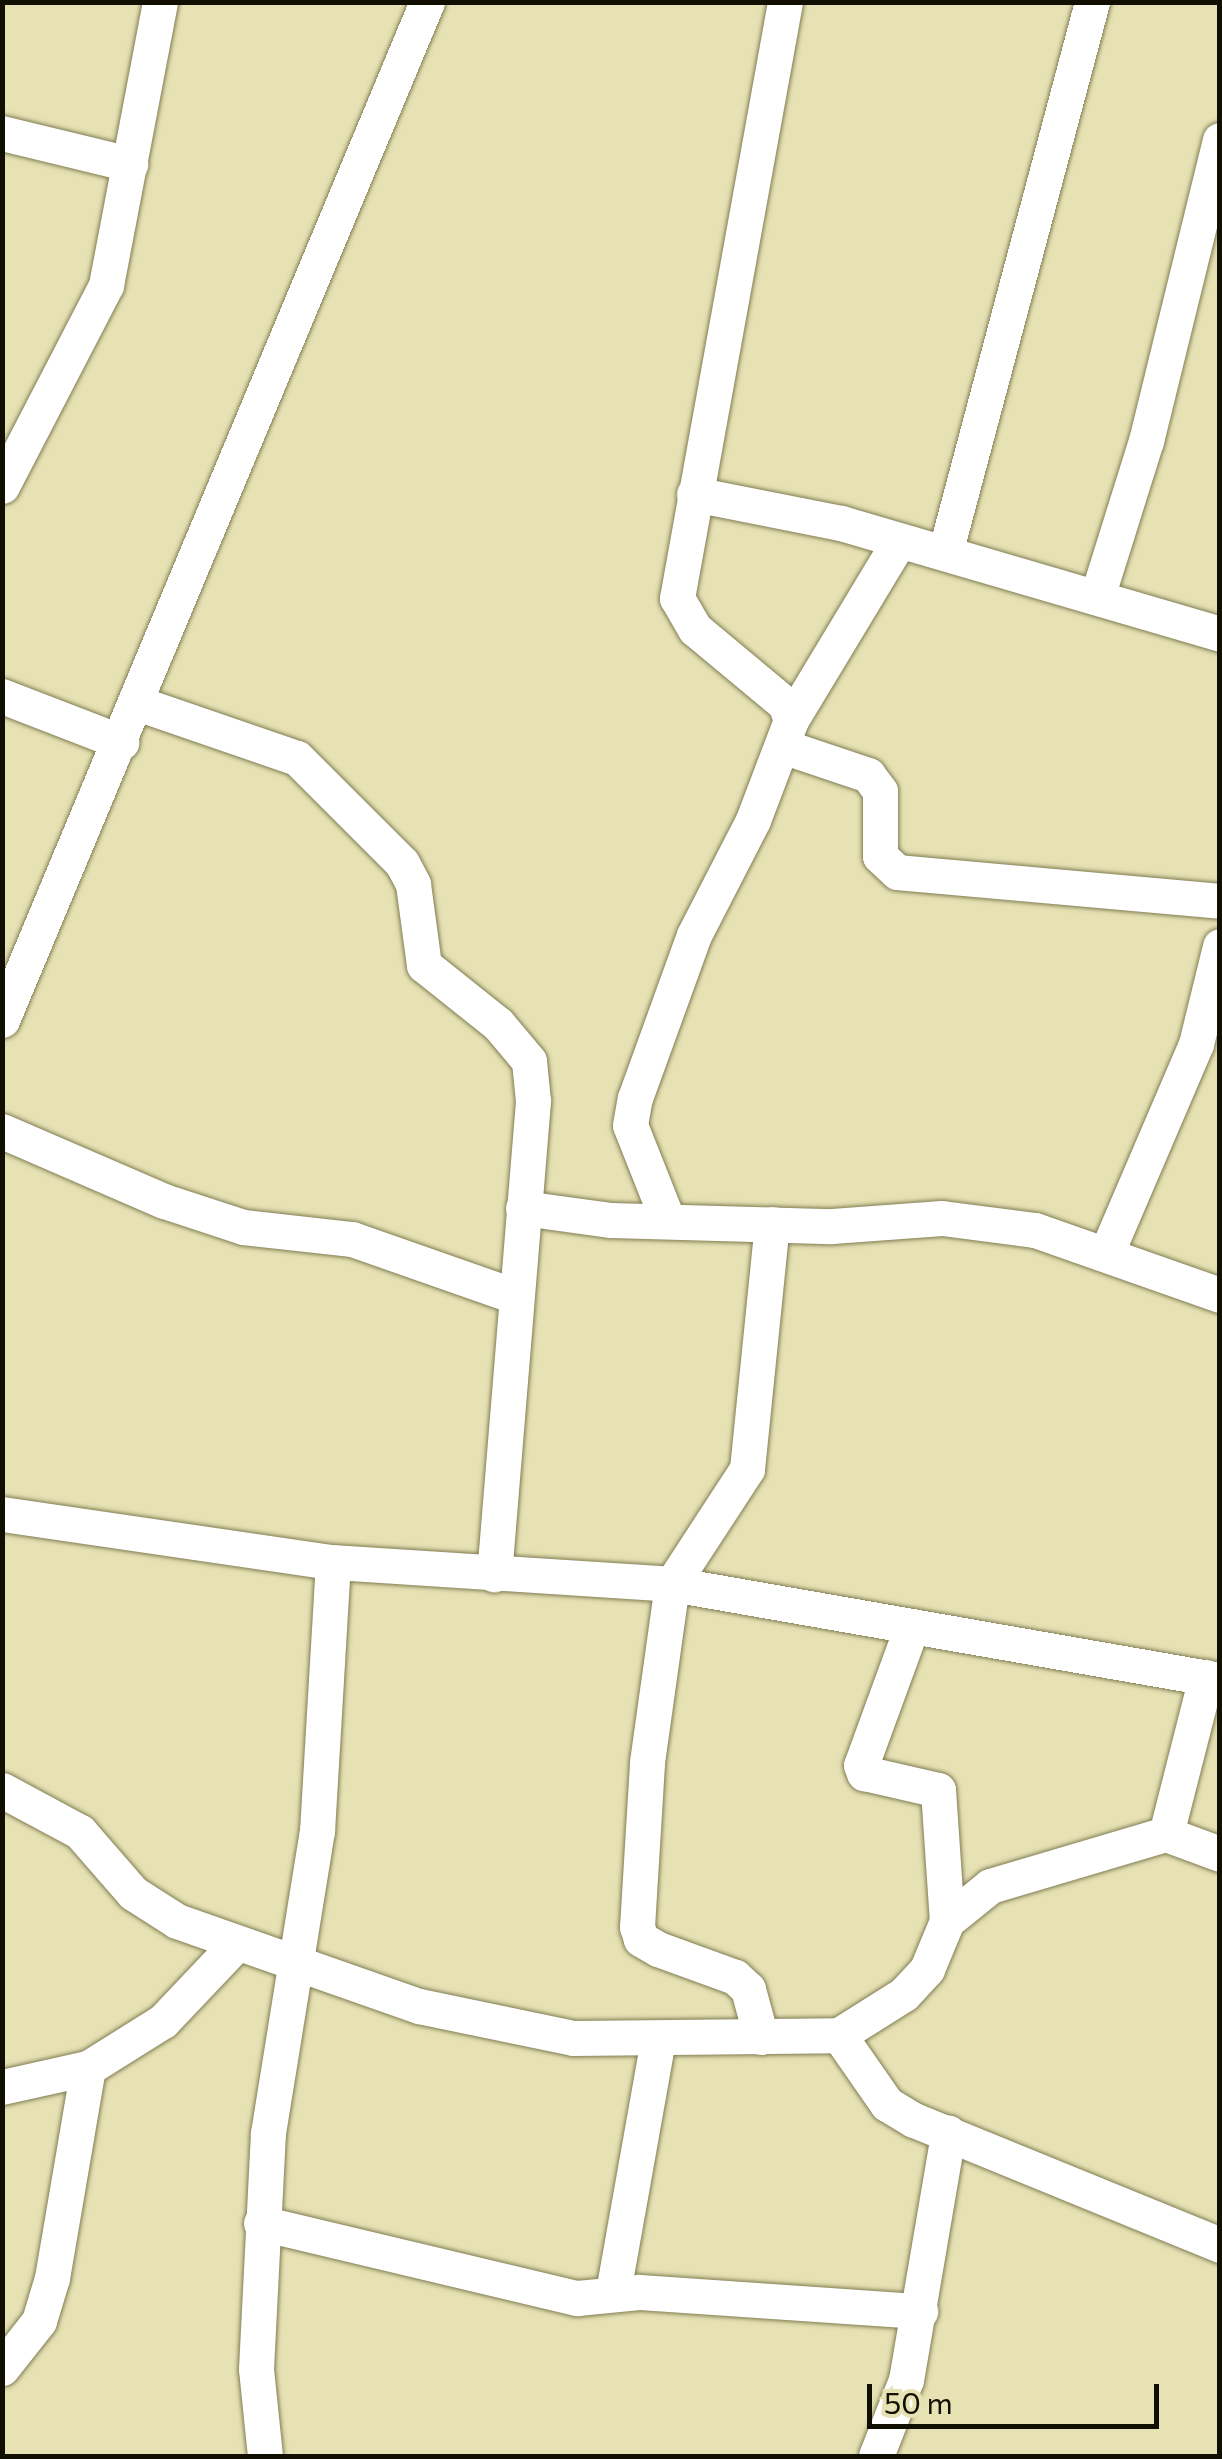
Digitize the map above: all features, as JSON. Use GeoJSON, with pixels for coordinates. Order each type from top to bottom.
{"type":"FeatureCollection","features":[{"type":"Feature","properties":{"kind":"street"},"geometry":{"type":"LineString","coordinates":[[2,486],[106,285],[160,2]]}},
{"type":"Feature","properties":{"kind":"street"},"geometry":{"type":"LineString","coordinates":[[2,1020],[138,704],[427,2]]}},
{"type":"Feature","properties":{"kind":"street"},"geometry":{"type":"LineString","coordinates":[[785,2],[677,598],[694,629],[785,704],[786,733]]}},
{"type":"Feature","properties":{"kind":"street"},"geometry":{"type":"LineString","coordinates":[[945,553],[1092,2]]}},
{"type":"Feature","properties":{"kind":"street"},"geometry":{"type":"LineString","coordinates":[[2,132],[130,164]]}},
{"type":"Feature","properties":{"kind":"street"},"geometry":{"type":"LineString","coordinates":[[1098,597],[1146,442],[1220,140]]}},
{"type":"Feature","properties":{"kind":"street"},"geometry":{"type":"LineString","coordinates":[[694,494],[841,523],[897,544],[945,553],[1220,634]]}},
{"type":"Feature","properties":{"kind":"street"},"geometry":{"type":"LineString","coordinates":[[668,1221],[630,1125],[635,1098],[694,935],[753,820],[786,733],[897,544]]}},
{"type":"Feature","properties":{"kind":"street"},"geometry":{"type":"LineString","coordinates":[[2,696],[121,742]]}},
{"type":"Feature","properties":{"kind":"street"},"geometry":{"type":"LineString","coordinates":[[138,704],[297,758],[402,863],[413,884],[424,965],[498,1024],[530,1060],[533,1101],[494,1574]]}},
{"type":"Feature","properties":{"kind":"street"},"geometry":{"type":"LineString","coordinates":[[786,733],[868,775],[880,791],[880,856],[897,872],[1220,901]]}},
{"type":"Feature","properties":{"kind":"street"},"geometry":{"type":"LineString","coordinates":[[1106,1254],[1196,1044],[1220,946]]}},
{"type":"Feature","properties":{"kind":"street"},"geometry":{"type":"LineString","coordinates":[[2,1131],[243,1227],[352,1239],[514,1296]]}},
{"type":"Feature","properties":{"kind":"street"},"geometry":{"type":"LineString","coordinates":[[524,1208],[668,1221],[772,1224],[942,1218],[1035,1230],[1220,1295]]}},
{"type":"Feature","properties":{"kind":"street"},"geometry":{"type":"LineString","coordinates":[[762,2037],[748,1989],[735,1977],[658,1949],[641,1939],[637,1926],[647,1762],[672,1584],[747,1468],[772,1224]]}},
{"type":"Feature","properties":{"kind":"street"},"geometry":{"type":"LineString","coordinates":[[2,1514],[333,1562],[672,1584],[1213,1678],[1166,1834]]}},
{"type":"Feature","properties":{"kind":"street"},"geometry":{"type":"LineString","coordinates":[[265,2456],[256,2369],[268,2133],[316,1830],[333,1562]]}},
{"type":"Feature","properties":{"kind":"street"},"geometry":{"type":"LineString","coordinates":[[2,1790],[80,1832],[133,1893],[177,1921],[296,1967],[418,2006],[574,2038],[839,2035],[904,1994],[927,1969],[947,1921],[938,1790],[864,1773],[861,1765],[912,1626]]}},
{"type":"Feature","properties":{"kind":"street"},"geometry":{"type":"LineString","coordinates":[[947,1921],[990,1886],[1166,1834],[1220,1854]]}},
{"type":"Feature","properties":{"kind":"street"},"geometry":{"type":"LineString","coordinates":[[2,2087],[88,2068],[163,2020],[236,1944]]}},
{"type":"Feature","properties":{"kind":"street"},"geometry":{"type":"LineString","coordinates":[[839,2035],[887,2104],[1220,2245]]}},
{"type":"Feature","properties":{"kind":"street"},"geometry":{"type":"LineString","coordinates":[[612,2292],[658,2040]]}},
{"type":"Feature","properties":{"kind":"street"},"geometry":{"type":"LineString","coordinates":[[2,2368],[39,2321],[52,2278],[88,2068]]}},
{"type":"Feature","properties":{"kind":"street"},"geometry":{"type":"LineString","coordinates":[[876,2456],[906,2380],[948,2133]]}},
{"type":"Feature","properties":{"kind":"street"},"geometry":{"type":"LineString","coordinates":[[262,2222],[577,2298],[612,2292],[920,2311]]}}]}
